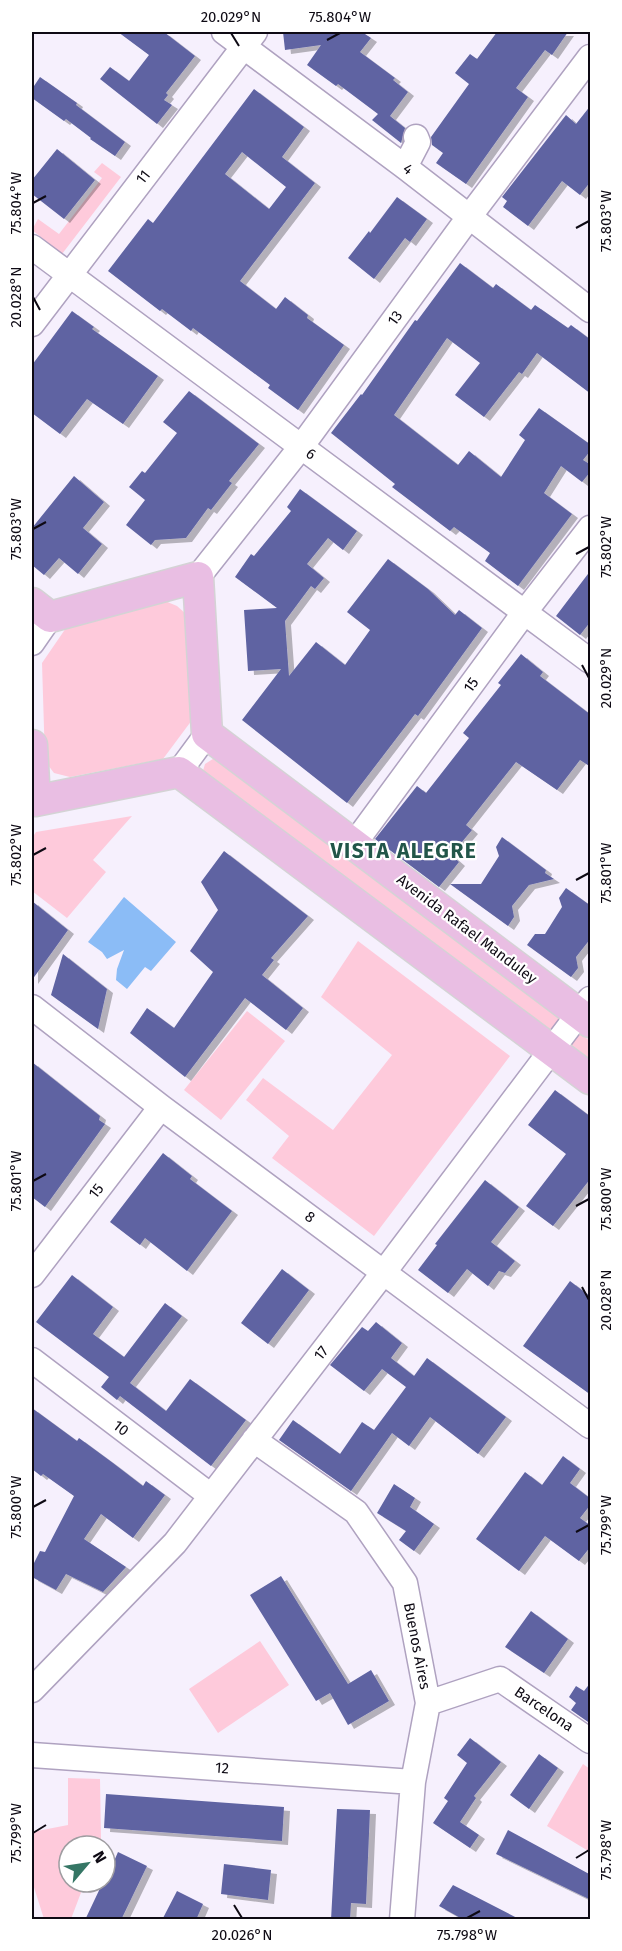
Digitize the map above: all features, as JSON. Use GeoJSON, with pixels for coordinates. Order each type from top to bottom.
{"type":"FeatureCollection","features":[{"type":"Feature","properties":{"kind":"main road"},"geometry":{"type":"LineString","coordinates":[[41,610],[198,577],[207,734]]}},
{"type":"Feature","properties":{"kind":"main road","name":"Avenida Rafael Manduley"},"geometry":{"type":"LineString","coordinates":[[207,734],[354,844],[587,1011]]}},
{"type":"Feature","properties":{"kind":"main road"},"geometry":{"type":"LineString","coordinates":[[32,745],[33,803],[179,772],[591,1079]]}},
{"type":"Feature","properties":{"kind":"street","name":"4"},"geometry":{"type":"LineString","coordinates":[[224,32],[250,39],[405,167],[591,310]]}},
{"type":"Feature","properties":{"kind":"street","name":"11"},"geometry":{"type":"LineString","coordinates":[[32,324],[250,39]]}},
{"type":"Feature","properties":{"kind":"street","name":"13"},"geometry":{"type":"LineString","coordinates":[[198,577],[301,447],[469,217],[587,68]]}},
{"type":"Feature","properties":{"kind":"street"},"geometry":{"type":"LineString","coordinates":[[405,167],[418,142],[416,137]]}},
{"type":"Feature","properties":{"kind":"street","name":"6"},"geometry":{"type":"LineString","coordinates":[[32,247],[524,613],[591,660]]}},
{"type":"Feature","properties":{"kind":"street","name":"15"},"geometry":{"type":"LineString","coordinates":[[354,844],[524,613],[591,528]]}},
{"type":"Feature","properties":{"kind":"street"},"geometry":{"type":"LineString","coordinates":[[32,643],[41,610]]}},
{"type":"Feature","properties":{"kind":"street"},"geometry":{"type":"LineString","coordinates":[[179,772],[207,734]]}},
{"type":"Feature","properties":{"kind":"street","name":"8"},"geometry":{"type":"LineString","coordinates":[[32,1008],[161,1107],[591,1426]]}},
{"type":"Feature","properties":{"kind":"street","name":"17"},"geometry":{"type":"LineString","coordinates":[[32,1690],[175,1543],[552,1050],[587,1011]]}},
{"type":"Feature","properties":{"kind":"street","name":"15"},"geometry":{"type":"LineString","coordinates":[[32,1275],[161,1107]]}},
{"type":"Feature","properties":{"kind":"street","name":"10"},"geometry":{"type":"LineString","coordinates":[[32,1360],[211,1496]]}},
{"type":"Feature","properties":{"kind":"street","name":"Buenos Aires"},"geometry":{"type":"LineString","coordinates":[[254,1440],[356,1512],[405,1583],[428,1703],[412,1782],[402,1920]]}},
{"type":"Feature","properties":{"kind":"street","name":"Barcelona"},"geometry":{"type":"LineString","coordinates":[[428,1703],[500,1679],[591,1741]]}},
{"type":"Feature","properties":{"kind":"street","name":"12"},"geometry":{"type":"LineString","coordinates":[[32,1755],[412,1782]]}},
{"type":"Feature","properties":{"kind":"shaded area"},"geometry":{"type":"Polygon","coordinates":[[[102,163],[121,177],[62,254],[32,230],[38,219],[59,234],[102,178],[94,172],[102,163]]]}},
{"type":"Feature","properties":{"kind":"shaded area"},"geometry":{"type":"Polygon","coordinates":[[[165,601],[177,606],[186,614],[192,720],[163,759],[70,777],[54,773],[45,761],[42,663],[66,628],[165,601]]]}},
{"type":"Feature","properties":{"kind":"shaded area"},"geometry":{"type":"Polygon","coordinates":[[[216,757],[590,1041],[590,1063],[202,774],[205,764],[216,757]]]}},
{"type":"Feature","properties":{"kind":"shaded area"},"geometry":{"type":"Polygon","coordinates":[[[132,816],[93,860],[106,872],[67,918],[32,891],[32,838],[36,832],[132,816]]]}},
{"type":"Feature","properties":{"kind":"shaded area"},"geometry":{"type":"Polygon","coordinates":[[[358,941],[510,1056],[374,1236],[272,1158],[289,1136],[246,1100],[263,1078],[333,1130],[392,1055],[321,997],[358,941]]]}},
{"type":"Feature","properties":{"kind":"shaded area"},"geometry":{"type":"Polygon","coordinates":[[[247,1011],[285,1041],[221,1120],[184,1090],[247,1011]]]}},
{"type":"Feature","properties":{"kind":"shaded area"},"geometry":{"type":"Polygon","coordinates":[[[260,1641],[289,1685],[218,1733],[189,1689],[260,1641]]]}},
{"type":"Feature","properties":{"kind":"shaded area"},"geometry":{"type":"Polygon","coordinates":[[[583,1764],[590,1769],[590,1852],[547,1826],[583,1764]]]}},
{"type":"Feature","properties":{"kind":"shaded area"},"geometry":{"type":"Polygon","coordinates":[[[68,1778],[100,1779],[101,1834],[57,1834],[57,1894],[80,1894],[71,1919],[44,1919],[32,1881],[32,1832],[68,1825],[68,1778]]]}},
{"type":"Feature","properties":{"kind":"water"},"geometry":{"type":"Polygon","coordinates":[[[124,897],[176,942],[151,971],[145,967],[127,989],[116,980],[117,969],[124,950],[107,959],[102,952],[88,942],[124,897]]]}},
{"type":"Feature","properties":{"kind":"building"},"geometry":{"type":"Polygon","coordinates":[[[118,32],[164,32],[195,56],[166,93],[168,95],[164,100],[172,105],[157,124],[100,79],[110,67],[129,81],[149,55],[118,32]]]}},
{"type":"Feature","properties":{"kind":"building"},"geometry":{"type":"Polygon","coordinates":[[[283,32],[362,32],[371,38],[360,52],[395,78],[393,80],[408,92],[390,116],[405,128],[401,143],[372,120],[378,114],[338,84],[336,86],[307,65],[321,45],[285,50],[283,32]]]}},
{"type":"Feature","properties":{"kind":"building"},"geometry":{"type":"Polygon","coordinates":[[[497,32],[568,32],[552,55],[545,50],[516,88],[528,97],[466,184],[436,163],[443,153],[432,145],[431,137],[469,84],[455,73],[470,54],[477,59],[497,32]]]}},
{"type":"Feature","properties":{"kind":"building"},"geometry":{"type":"Polygon","coordinates":[[[40,77],[77,103],[76,105],[125,142],[115,156],[66,119],[64,121],[32,98],[32,89],[40,77]]]}},
{"type":"Feature","properties":{"kind":"building"},"geometry":{"type":"Polygon","coordinates":[[[254,89],[304,127],[282,157],[315,183],[240,281],[276,309],[285,297],[308,315],[307,318],[344,345],[298,410],[268,388],[270,385],[193,328],[191,331],[162,309],[160,311],[108,271],[148,219],[153,223],[254,89]],[[242,152],[225,174],[269,209],[286,187],[242,152]]]}},
{"type":"Feature","properties":{"kind":"building"},"geometry":{"type":"Polygon","coordinates":[[[591,105],[591,181],[580,195],[562,181],[528,226],[503,207],[507,201],[502,197],[566,115],[576,124],[591,105]]]}},
{"type":"Feature","properties":{"kind":"building"},"geometry":{"type":"Polygon","coordinates":[[[57,149],[95,180],[64,219],[32,194],[32,180],[57,149]]]}},
{"type":"Feature","properties":{"kind":"building"},"geometry":{"type":"Polygon","coordinates":[[[397,197],[427,219],[410,242],[405,238],[374,279],[348,258],[397,197]]]}},
{"type":"Feature","properties":{"kind":"building"},"geometry":{"type":"Polygon","coordinates":[[[460,263],[493,288],[496,284],[531,310],[535,305],[568,328],[571,325],[591,340],[591,394],[537,353],[522,374],[519,372],[484,417],[455,395],[480,363],[447,338],[394,415],[458,465],[469,451],[501,477],[525,440],[519,435],[539,408],[591,445],[591,450],[583,460],[591,465],[591,471],[582,482],[561,466],[544,493],[572,514],[518,586],[485,561],[490,553],[454,527],[450,531],[392,487],[395,484],[331,433],[460,263]]]}},
{"type":"Feature","properties":{"kind":"building"},"geometry":{"type":"Polygon","coordinates":[[[72,311],[94,327],[92,329],[158,376],[123,424],[87,399],[60,434],[32,413],[32,365],[72,311]]]}},
{"type":"Feature","properties":{"kind":"building"},"geometry":{"type":"Polygon","coordinates":[[[189,391],[259,444],[229,481],[232,483],[211,510],[208,508],[186,538],[155,540],[151,545],[126,525],[145,500],[129,487],[142,471],[145,473],[177,433],[163,422],[189,391]]]}},
{"type":"Feature","properties":{"kind":"building"},"geometry":{"type":"Polygon","coordinates":[[[74,476],[104,502],[83,528],[102,544],[78,574],[59,558],[44,575],[32,565],[32,528],[74,476]]]}},
{"type":"Feature","properties":{"kind":"building"},"geometry":{"type":"Polygon","coordinates":[[[300,489],[357,531],[343,550],[328,538],[307,564],[324,578],[315,589],[311,586],[285,621],[289,676],[316,642],[345,665],[370,630],[347,612],[388,559],[428,589],[455,615],[459,610],[482,628],[418,716],[415,714],[347,803],[242,720],[281,669],[248,671],[244,610],[277,608],[235,577],[251,554],[254,556],[291,511],[287,507],[300,489]]]}},
{"type":"Feature","properties":{"kind":"building"},"geometry":{"type":"Polygon","coordinates":[[[591,570],[591,621],[580,635],[556,616],[591,570]]]}},
{"type":"Feature","properties":{"kind":"building"},"geometry":{"type":"Polygon","coordinates":[[[521,654],[543,672],[540,676],[591,715],[591,767],[580,760],[557,790],[516,762],[466,825],[472,830],[451,855],[459,862],[439,887],[375,839],[417,786],[426,793],[469,738],[463,733],[501,685],[498,683],[521,654]]]}},
{"type":"Feature","properties":{"kind":"building"},"geometry":{"type":"Polygon","coordinates":[[[502,837],[546,870],[545,873],[554,879],[529,885],[512,906],[514,917],[508,926],[450,884],[481,884],[499,856],[496,847],[502,837]]]}},
{"type":"Feature","properties":{"kind":"building"},"geometry":{"type":"Polygon","coordinates":[[[224,851],[308,916],[271,958],[274,960],[262,975],[303,1008],[286,1030],[245,998],[185,1077],[130,1033],[147,1008],[174,1028],[213,972],[190,951],[218,910],[201,882],[224,851]]]}},
{"type":"Feature","properties":{"kind":"building"},"geometry":{"type":"Polygon","coordinates":[[[566,888],[591,906],[591,938],[576,957],[578,968],[571,977],[527,945],[535,934],[545,934],[562,907],[559,898],[566,888]]]}},
{"type":"Feature","properties":{"kind":"building"},"geometry":{"type":"Polygon","coordinates":[[[32,901],[68,930],[32,980],[32,901]]]}},
{"type":"Feature","properties":{"kind":"building"},"geometry":{"type":"Polygon","coordinates":[[[63,954],[107,989],[98,1029],[51,995],[63,954]]]}},
{"type":"Feature","properties":{"kind":"building"},"geometry":{"type":"Polygon","coordinates":[[[32,1062],[100,1116],[99,1120],[105,1124],[45,1207],[32,1197],[32,1062]]]}},
{"type":"Feature","properties":{"kind":"building"},"geometry":{"type":"Polygon","coordinates":[[[555,1090],[591,1117],[591,1178],[553,1226],[526,1206],[566,1154],[528,1125],[555,1090]]]}},
{"type":"Feature","properties":{"kind":"building"},"geometry":{"type":"Polygon","coordinates":[[[163,1153],[192,1176],[190,1179],[232,1211],[187,1271],[145,1238],[140,1245],[110,1222],[163,1153]]]}},
{"type":"Feature","properties":{"kind":"building"},"geometry":{"type":"Polygon","coordinates":[[[485,1180],[519,1207],[491,1242],[515,1261],[505,1273],[499,1271],[488,1286],[467,1269],[448,1293],[418,1270],[437,1245],[435,1244],[485,1180]]]}},
{"type":"Feature","properties":{"kind":"building"},"geometry":{"type":"Polygon","coordinates":[[[282,1269],[309,1290],[268,1344],[241,1323],[282,1269]]]}},
{"type":"Feature","properties":{"kind":"building"},"geometry":{"type":"Polygon","coordinates":[[[72,1275],[113,1307],[93,1334],[124,1357],[165,1303],[182,1316],[130,1383],[166,1411],[190,1379],[246,1420],[211,1466],[120,1396],[117,1400],[101,1387],[109,1377],[36,1322],[72,1275]]]}},
{"type":"Feature","properties":{"kind":"building"},"geometry":{"type":"Polygon","coordinates":[[[570,1281],[591,1297],[591,1395],[523,1346],[570,1281]]]}},
{"type":"Feature","properties":{"kind":"building"},"geometry":{"type":"Polygon","coordinates":[[[376,1322],[402,1343],[391,1358],[414,1376],[427,1358],[506,1417],[478,1454],[430,1417],[409,1446],[392,1433],[351,1491],[279,1440],[293,1420],[340,1454],[362,1422],[374,1430],[406,1387],[382,1369],[364,1391],[330,1365],[362,1327],[368,1331],[376,1322]]]}},
{"type":"Feature","properties":{"kind":"building"},"geometry":{"type":"Polygon","coordinates":[[[32,1408],[77,1441],[79,1438],[143,1486],[146,1481],[165,1495],[133,1538],[101,1514],[84,1539],[126,1567],[103,1592],[66,1574],[56,1590],[32,1577],[32,1567],[40,1551],[45,1552],[74,1496],[32,1469],[32,1408]]]}},
{"type":"Feature","properties":{"kind":"building"},"geometry":{"type":"Polygon","coordinates":[[[563,1456],[580,1469],[570,1483],[591,1499],[591,1504],[580,1518],[591,1526],[591,1546],[579,1561],[545,1536],[519,1571],[476,1539],[525,1472],[542,1485],[563,1456]]]}},
{"type":"Feature","properties":{"kind":"building"},"geometry":{"type":"Polygon","coordinates":[[[394,1484],[415,1498],[410,1507],[434,1524],[414,1551],[399,1540],[406,1531],[377,1513],[394,1484]]]}},
{"type":"Feature","properties":{"kind":"building"},"geometry":{"type":"Polygon","coordinates":[[[281,1576],[348,1684],[371,1670],[389,1701],[348,1725],[330,1693],[316,1701],[250,1595],[281,1576]]]}},
{"type":"Feature","properties":{"kind":"building"},"geometry":{"type":"Polygon","coordinates":[[[531,1611],[568,1639],[544,1673],[505,1647],[531,1611]]]}},
{"type":"Feature","properties":{"kind":"building"},"geometry":{"type":"Polygon","coordinates":[[[591,1682],[591,1724],[571,1710],[576,1703],[569,1697],[576,1686],[584,1691],[591,1682]]]}},
{"type":"Feature","properties":{"kind":"building"},"geometry":{"type":"Polygon","coordinates":[[[470,1738],[501,1762],[474,1796],[476,1798],[460,1822],[479,1835],[470,1848],[433,1823],[448,1801],[444,1798],[467,1763],[457,1755],[470,1738]]]}},
{"type":"Feature","properties":{"kind":"building"},"geometry":{"type":"Polygon","coordinates":[[[539,1754],[558,1768],[529,1809],[510,1795],[539,1754]]]}},
{"type":"Feature","properties":{"kind":"building"},"geometry":{"type":"Polygon","coordinates":[[[106,1794],[284,1807],[282,1841],[104,1828],[106,1794]]]}},
{"type":"Feature","properties":{"kind":"building"},"geometry":{"type":"Polygon","coordinates":[[[337,1809],[370,1810],[366,1904],[351,1903],[350,1920],[331,1920],[337,1809]]]}},
{"type":"Feature","properties":{"kind":"building"},"geometry":{"type":"Polygon","coordinates":[[[508,1830],[591,1875],[591,1900],[496,1854],[508,1830]]]}},
{"type":"Feature","properties":{"kind":"building"},"geometry":{"type":"Polygon","coordinates":[[[118,1852],[147,1866],[121,1920],[85,1920],[97,1894],[117,1894],[118,1852]]]}},
{"type":"Feature","properties":{"kind":"building"},"geometry":{"type":"Polygon","coordinates":[[[224,1864],[271,1870],[268,1900],[221,1894],[224,1864]]]}},
{"type":"Feature","properties":{"kind":"building"},"geometry":{"type":"Polygon","coordinates":[[[453,1885],[521,1920],[464,1920],[439,1906],[453,1885]]]}},
{"type":"Feature","properties":{"kind":"building"},"geometry":{"type":"Polygon","coordinates":[[[177,1891],[203,1904],[196,1920],[162,1920],[177,1891]]]}},
{"type":"Feature","properties":{"kind":"district","name":"VISTA ALEGRE"},"geometry":{"type":"Point","coordinates":[404,851]}}]}
